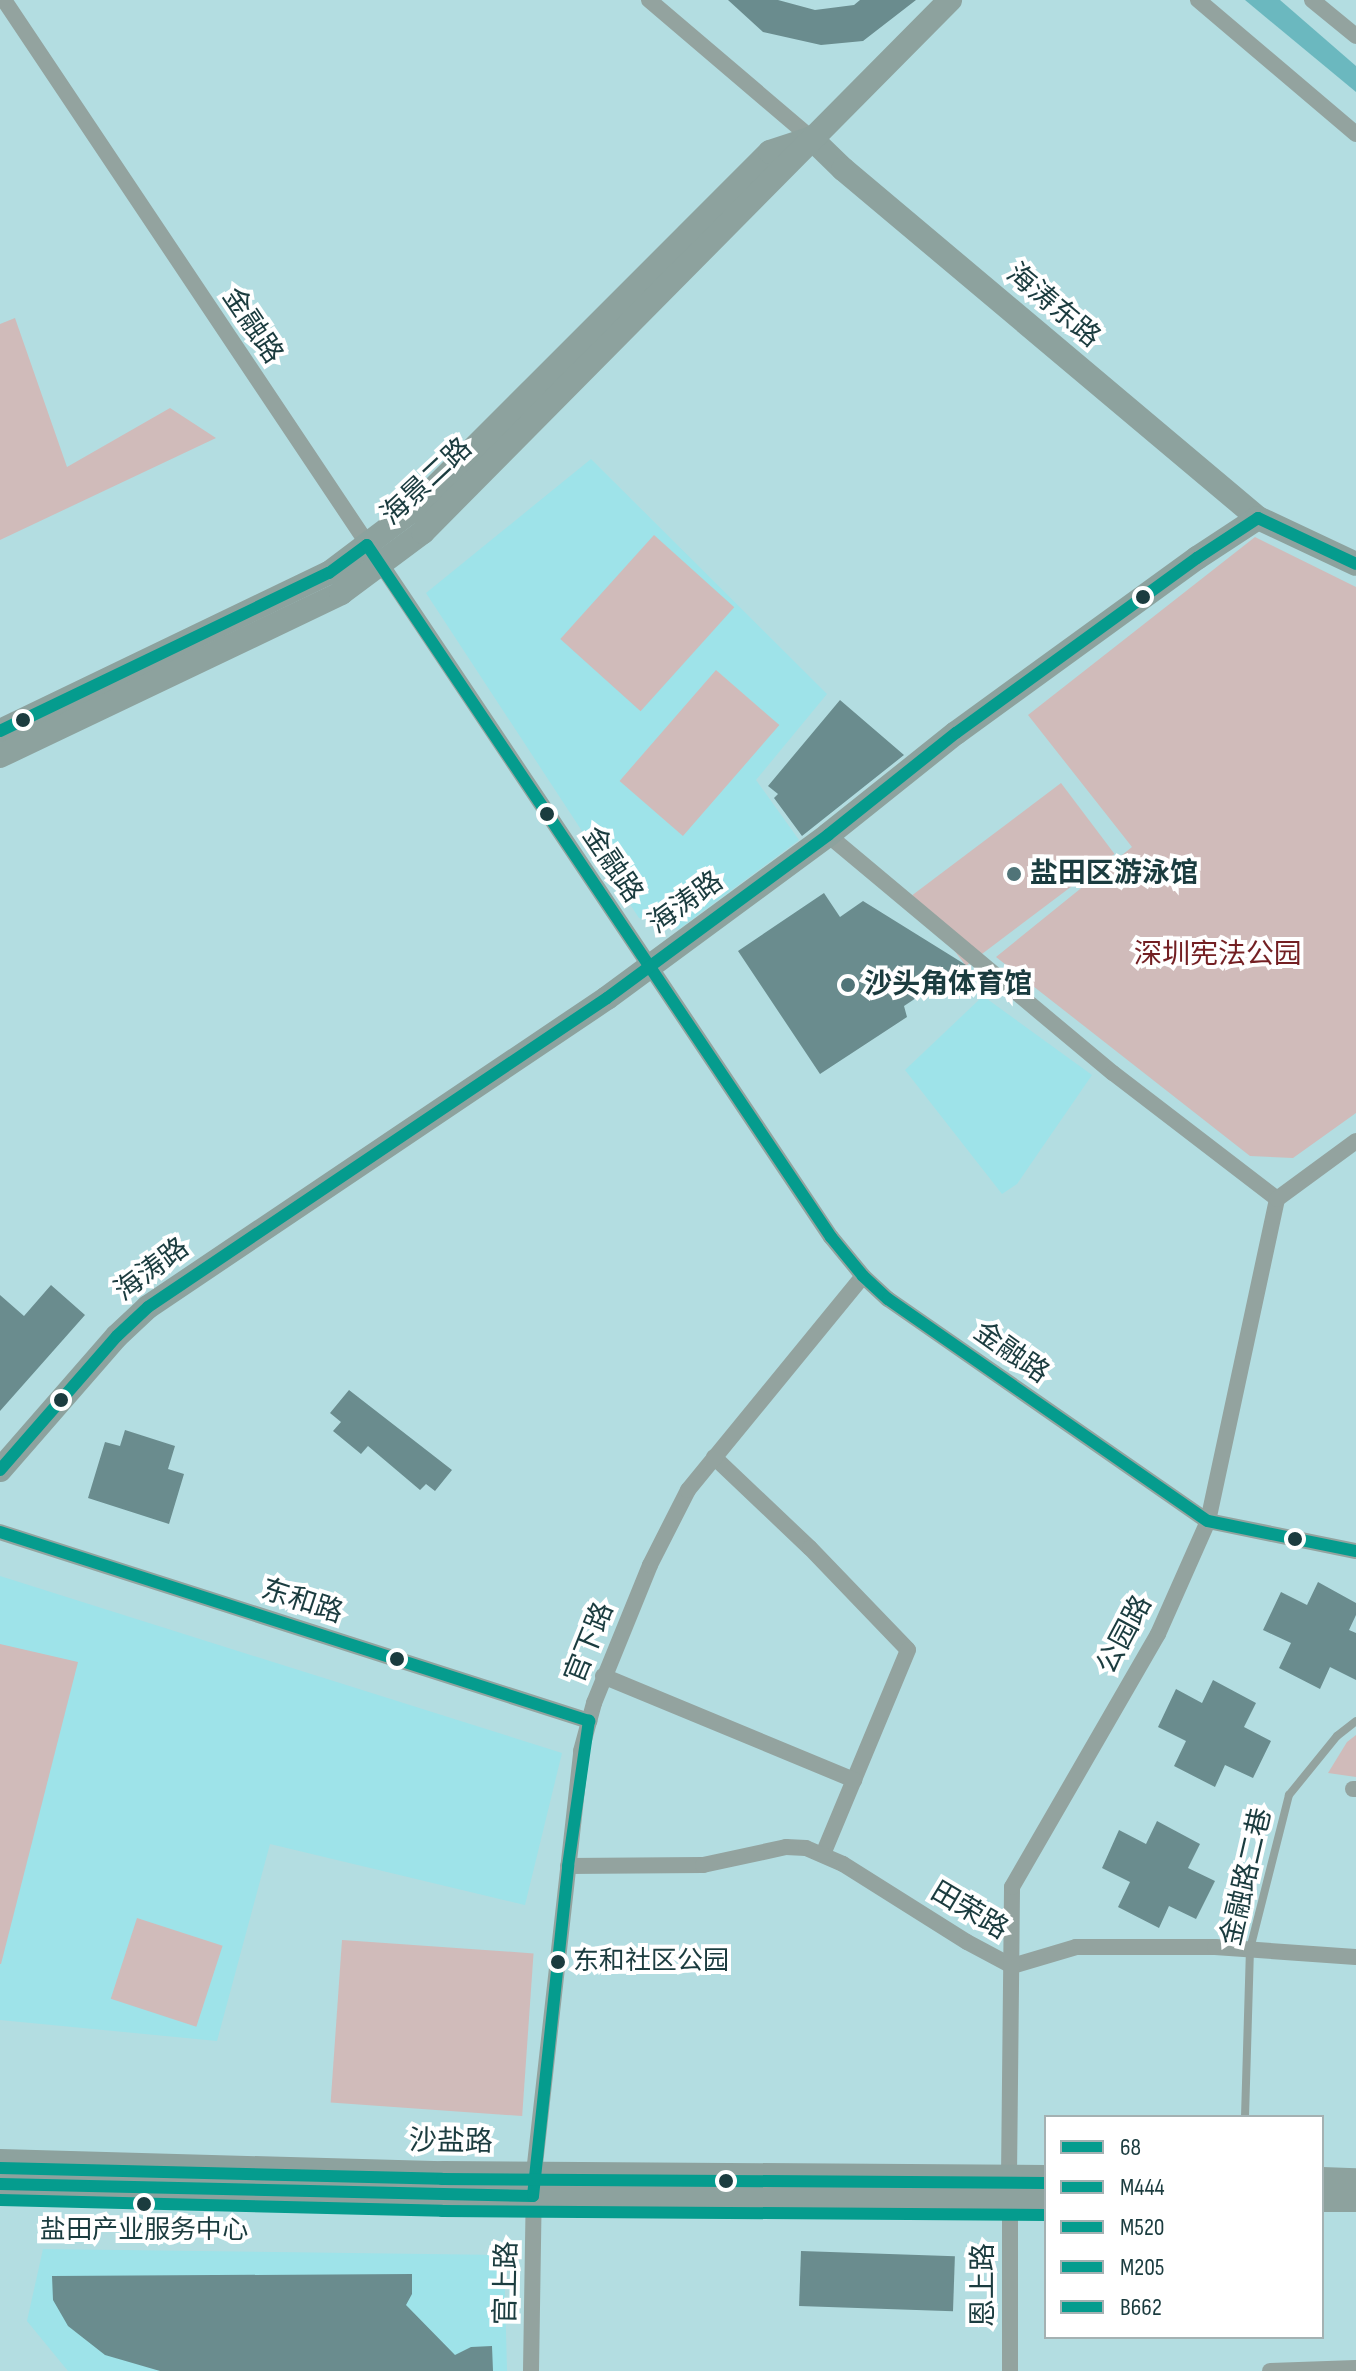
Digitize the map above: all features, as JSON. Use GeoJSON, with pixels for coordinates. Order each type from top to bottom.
{"type":"FeatureCollection","features":[{"type":"Feature","properties":{"kind":"street","name":"金融路"},"geometry":{"type":"LineString","coordinates":[[4,0],[649,967],[831,1237],[863,1276],[888,1299],[1208,1521],[1356,1551]]}},
{"type":"Feature","properties":{"kind":"street"},"geometry":{"type":"LineString","coordinates":[[649,0],[811,138]]}},
{"type":"Feature","properties":{"kind":"street","name":"海景二路"},"geometry":{"type":"LineString","coordinates":[[0,756],[341,593],[410,512],[770,152],[811,138],[950,0]]}},
{"type":"Feature","properties":{"kind":"street"},"geometry":{"type":"LineString","coordinates":[[1198,0],[1356,134]]}},
{"type":"Feature","properties":{"kind":"street"},"geometry":{"type":"LineString","coordinates":[[1312,0],[1356,36]]}},
{"type":"Feature","properties":{"kind":"street","name":"海涛东路"},"geometry":{"type":"LineString","coordinates":[[811,138],[843,169],[1258,518]]}},
{"type":"Feature","properties":{"kind":"street"},"geometry":{"type":"LineString","coordinates":[[1258,518],[1356,564]]}},
{"type":"Feature","properties":{"kind":"street","name":"海涛路"},"geometry":{"type":"LineString","coordinates":[[0,1470],[117,1336],[148,1307],[649,967],[828,835],[956,733],[1258,518]]}},
{"type":"Feature","properties":{"kind":"street","name":"海景二路"},"geometry":{"type":"LineString","coordinates":[[0,731],[329,573],[373,555]]}},
{"type":"Feature","properties":{"kind":"street"},"geometry":{"type":"LineString","coordinates":[[828,835],[1113,1073],[1277,1199],[1356,1141]]}},
{"type":"Feature","properties":{"kind":"street","name":"公园路"},"geometry":{"type":"LineString","coordinates":[[1010,2188],[1012,1887],[1158,1634],[1208,1521],[1277,1199]]}},
{"type":"Feature","properties":{"kind":"street","name":"官下路"},"geometry":{"type":"LineString","coordinates":[[534,2185],[568,1866],[589,1721],[603,1676],[667,1527],[714,1457],[863,1276]]}},
{"type":"Feature","properties":{"kind":"street"},"geometry":{"type":"LineString","coordinates":[[714,1457],[810,1548],[908,1650],[823,1854]]}},
{"type":"Feature","properties":{"kind":"street","name":"东和路"},"geometry":{"type":"LineString","coordinates":[[0,1532],[589,1721]]}},
{"type":"Feature","properties":{"kind":"street"},"geometry":{"type":"LineString","coordinates":[[603,1676],[854,1780]]}},
{"type":"Feature","properties":{"kind":"street","name":"田荣路"},"geometry":{"type":"LineString","coordinates":[[568,1866],[703,1865],[786,1847],[823,1854],[1012,1966],[1076,1947],[1250,1949],[1356,1957]]}},
{"type":"Feature","properties":{"kind":"street","name":"沙盐路"},"geometry":{"type":"LineString","coordinates":[[0,2161],[534,2185]]}},
{"type":"Feature","properties":{"kind":"street","name":"沙盐路"},"geometry":{"type":"LineString","coordinates":[[1010,2188],[1044,2178]]}},
{"type":"Feature","properties":{"kind":"street"},"geometry":{"type":"LineString","coordinates":[[1324,2179],[1356,2180]]}},
{"type":"Feature","properties":{"kind":"street","name":"沙盐路"},"geometry":{"type":"LineString","coordinates":[[0,2184],[1010,2188],[1044,2198]]}},
{"type":"Feature","properties":{"kind":"street","name":"官上路"},"geometry":{"type":"LineString","coordinates":[[531,2371],[534,2185]]}},
{"type":"Feature","properties":{"kind":"street","name":"恩上路"},"geometry":{"type":"LineString","coordinates":[[1010,2188],[1010,2371]]}},
{"type":"Feature","properties":{"kind":"street"},"geometry":{"type":"LineString","coordinates":[[1324,2200],[1356,2200]]}},
{"type":"Feature","properties":{"kind":"street"},"geometry":{"type":"LineString","coordinates":[[1270,2371],[1356,2368]]}},
{"type":"Feature","properties":{"kind":"lane","name":"金融路二巷"},"geometry":{"type":"LineString","coordinates":[[1245,2115],[1250,1949],[1289,1795],[1337,1736],[1356,1721]]}},
{"type":"Feature","properties":{"kind":"shaded area"},"geometry":{"type":"Polygon","coordinates":[[[1245,0],[1280,0],[1356,66],[1356,92],[1245,0]]]}},
{"type":"Feature","properties":{"kind":"shaded area"},"geometry":{"type":"Polygon","coordinates":[[[591,459],[827,694],[756,780],[799,840],[679,929],[639,918],[426,593],[591,459]]]}},
{"type":"Feature","properties":{"kind":"shaded area"},"geometry":{"type":"Polygon","coordinates":[[[983,996],[1092,1075],[1017,1184],[1002,1194],[905,1070],[983,996]]]}},
{"type":"Feature","properties":{"kind":"shaded area"},"geometry":{"type":"Polygon","coordinates":[[[0,1576],[562,1753],[525,1905],[270,1844],[217,2041],[0,2020],[0,1576]]]}},
{"type":"Feature","properties":{"kind":"shaded area","name":"盐田产业服务中心"},"geometry":{"type":"Polygon","coordinates":[[[43,2249],[504,2255],[507,2371],[68,2371],[27,2321],[43,2249]]]}},
{"type":"Feature","properties":{"kind":"green space"},"geometry":{"type":"Polygon","coordinates":[[[15,318],[67,467],[170,408],[216,438],[0,540],[0,324],[15,318]]]}},
{"type":"Feature","properties":{"kind":"green space"},"geometry":{"type":"Polygon","coordinates":[[[654,535],[734,607],[641,711],[560,639],[654,535]]]}},
{"type":"Feature","properties":{"kind":"green space","name":"深圳宪法公园"},"geometry":{"type":"Polygon","coordinates":[[[1255,537],[1356,587],[1356,1113],[1293,1158],[1250,1156],[996,957],[1132,847],[1028,715],[1255,537]]]}},
{"type":"Feature","properties":{"kind":"green space"},"geometry":{"type":"Polygon","coordinates":[[[716,670],[779,725],[683,836],[620,781],[716,670]]]}},
{"type":"Feature","properties":{"kind":"green space","name":"盐田区游泳馆"},"geometry":{"type":"Polygon","coordinates":[[[1061,783],[1115,854],[966,966],[912,895],[1061,783]]]}},
{"type":"Feature","properties":{"kind":"green space"},"geometry":{"type":"Polygon","coordinates":[[[0,1644],[78,1662],[1,1964],[0,1964],[0,1644]]]}},
{"type":"Feature","properties":{"kind":"green space"},"geometry":{"type":"Polygon","coordinates":[[[1356,1735],[1356,1777],[1328,1773],[1347,1742],[1356,1735]]]}},
{"type":"Feature","properties":{"kind":"green space"},"geometry":{"type":"Polygon","coordinates":[[[137,1918],[223,1946],[196,2027],[111,1999],[137,1918]]]}},
{"type":"Feature","properties":{"kind":"green space"},"geometry":{"type":"Polygon","coordinates":[[[342,1940],[534,1953],[522,2116],[331,2103],[342,1940]]]}},
{"type":"Feature","properties":{"kind":"building"},"geometry":{"type":"Polygon","coordinates":[[[728,0],[778,0],[815,10],[854,5],[860,0],[916,0],[863,41],[821,45],[763,32],[728,0]]]}},
{"type":"Feature","properties":{"kind":"building"},"geometry":{"type":"Polygon","coordinates":[[[840,700],[904,755],[802,836],[774,798],[778,794],[768,786],[840,700]]]}},
{"type":"Feature","properties":{"kind":"building","name":"沙头角体育馆"},"geometry":{"type":"Polygon","coordinates":[[[824,893],[840,917],[863,901],[966,965],[904,1006],[907,1017],[820,1074],[738,951],[824,893]]]}},
{"type":"Feature","properties":{"kind":"building"},"geometry":{"type":"Polygon","coordinates":[[[51,1285],[85,1315],[0,1411],[0,1295],[24,1316],[51,1285]]]}},
{"type":"Feature","properties":{"kind":"building"},"geometry":{"type":"Polygon","coordinates":[[[349,1390],[452,1470],[435,1491],[426,1484],[420,1490],[368,1446],[361,1454],[333,1431],[341,1422],[330,1413],[349,1390]]]}},
{"type":"Feature","properties":{"kind":"building"},"geometry":{"type":"Polygon","coordinates":[[[125,1430],[175,1446],[168,1469],[184,1474],[169,1524],[88,1498],[105,1442],[120,1446],[125,1430]]]}},
{"type":"Feature","properties":{"kind":"building"},"geometry":{"type":"Polygon","coordinates":[[[1318,1582],[1356,1603],[1356,1615],[1349,1630],[1356,1633],[1356,1680],[1330,1667],[1320,1689],[1279,1668],[1291,1643],[1263,1630],[1281,1592],[1307,1605],[1318,1582]]]}},
{"type":"Feature","properties":{"kind":"building"},"geometry":{"type":"Polygon","coordinates":[[[1213,1680],[1256,1703],[1244,1727],[1271,1741],[1253,1778],[1225,1765],[1215,1787],[1174,1766],[1186,1741],[1158,1727],[1176,1689],[1202,1703],[1213,1680]]]}},
{"type":"Feature","properties":{"kind":"building"},"geometry":{"type":"Polygon","coordinates":[[[1157,1821],[1200,1844],[1188,1868],[1215,1881],[1196,1919],[1169,1906],[1159,1928],[1118,1907],[1130,1882],[1102,1868],[1119,1830],[1146,1844],[1157,1821]]]}},
{"type":"Feature","properties":{"kind":"building"},"geometry":{"type":"Polygon","coordinates":[[[801,2251],[955,2256],[953,2311],[799,2306],[801,2251]]]}},
{"type":"Feature","properties":{"kind":"building","name":"盐田产业服务中心"},"geometry":{"type":"Polygon","coordinates":[[[412,2274],[412,2294],[406,2305],[455,2355],[471,2347],[492,2346],[493,2371],[160,2371],[105,2355],[68,2326],[53,2300],[52,2276],[412,2274]]]}},
{"type":"Feature","properties":{"kind":"transit line","name":"B662"},"geometry":{"type":"LineString","coordinates":[[0,1470],[117,1336],[148,1307],[607,998],[828,835],[956,733],[1197,558],[1258,518],[1356,564]]}},
{"type":"Feature","properties":{"kind":"transit line","name":"68"},"geometry":{"type":"LineString","coordinates":[[0,731],[329,573],[367,545],[831,1237],[863,1276],[888,1299],[1208,1521],[1356,1551]]}},
{"type":"Feature","properties":{"kind":"transit line","name":"M444"},"geometry":{"type":"LineString","coordinates":[[0,1532],[589,1721]]}},
{"type":"Feature","properties":{"kind":"transit line","name":"M444"},"geometry":{"type":"LineString","coordinates":[[0,2184],[533,2196],[568,1866],[589,1721]]}},
{"type":"Feature","properties":{"kind":"transit line","name":"M205"},"geometry":{"type":"LineString","coordinates":[[0,2168],[442,2179],[1044,2183]]}},
{"type":"Feature","properties":{"kind":"transit line","name":"M520"},"geometry":{"type":"LineString","coordinates":[[0,2200],[442,2211],[1044,2215]]}},
{"type":"Feature","properties":{"kind":"place","name":"盐田区游泳馆"},"geometry":{"type":"Point","coordinates":[1014,874]}},
{"type":"Feature","properties":{"kind":"place","name":"沙头角体育馆"},"geometry":{"type":"Point","coordinates":[848,985]}},
{"type":"Feature","properties":{"kind":"place","name":"东和社区公园"},"geometry":{"type":"Point","coordinates":[558,1962]}},
{"type":"Feature","properties":{"kind":"place","name":"盐田产业服务中心"},"geometry":{"type":"Point","coordinates":[144,2204]}}]}
